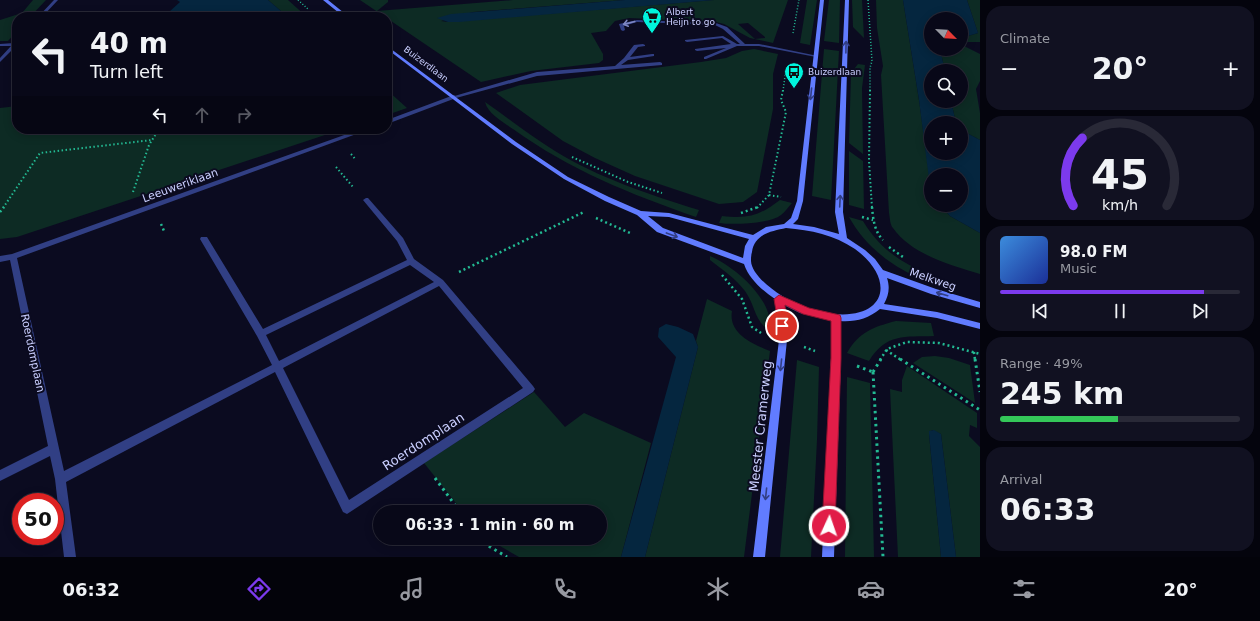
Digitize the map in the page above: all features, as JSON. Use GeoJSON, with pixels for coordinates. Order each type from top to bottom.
{"type":"FeatureCollection","features":[{"type":"Feature","properties":{"kind":"main road"},"geometry":{"type":"LineString","coordinates":[[325,0],[341,12]]}},
{"type":"Feature","properties":{"kind":"main road"},"geometry":{"type":"LineString","coordinates":[[786,226],[794,219],[800,201],[822,0]]}},
{"type":"Feature","properties":{"kind":"main road"},"geometry":{"type":"LineString","coordinates":[[843,239],[839,212],[847,0]]}},
{"type":"Feature","properties":{"kind":"main road","name":"Buizerdlaan"},"geometry":{"type":"LineString","coordinates":[[392,51],[514,143],[566,178],[607,199],[640,213],[660,230],[747,262]]}},
{"type":"Feature","properties":{"kind":"main road","name":"Buizerdlaan"},"geometry":{"type":"LineString","coordinates":[[640,213],[669,215],[754,238]]}},
{"type":"Feature","properties":{"kind":"main road"},"geometry":{"type":"LineString","coordinates":[[786,226],[805,227],[843,239],[871,260],[880,272],[885,290],[878,306],[868,313],[854,317],[836,318],[810,312],[779,299],[761,283],[747,262],[748,246],[754,238],[768,230],[786,226]]}},
{"type":"Feature","properties":{"kind":"main road","name":"Melkweg"},"geometry":{"type":"LineString","coordinates":[[880,272],[934,292],[980,305]]}},
{"type":"Feature","properties":{"kind":"main road","name":"Meester Cramerweg"},"geometry":{"type":"LineString","coordinates":[[759,557],[783,340],[779,299]]}},
{"type":"Feature","properties":{"kind":"main road"},"geometry":{"type":"LineString","coordinates":[[878,306],[937,315],[980,326]]}},
{"type":"Feature","properties":{"kind":"main road"},"geometry":{"type":"LineString","coordinates":[[828,557],[836,358],[836,318]]}},
{"type":"Feature","properties":{"kind":"street"},"geometry":{"type":"LineString","coordinates":[[45,12],[56,0]]}},
{"type":"Feature","properties":{"kind":"street"},"geometry":{"type":"LineString","coordinates":[[623,30],[621,25],[637,21],[716,24],[725,28],[744,44]]}},
{"type":"Feature","properties":{"kind":"street"},"geometry":{"type":"LineString","coordinates":[[687,41],[723,37],[736,45]]}},
{"type":"Feature","properties":{"kind":"street"},"geometry":{"type":"LineString","coordinates":[[632,42],[636,46],[643,46]]}},
{"type":"Feature","properties":{"kind":"street"},"geometry":{"type":"LineString","coordinates":[[0,45],[12,44]]}},
{"type":"Feature","properties":{"kind":"street"},"geometry":{"type":"LineString","coordinates":[[697,50],[744,44],[759,45],[816,56]]}},
{"type":"Feature","properties":{"kind":"street"},"geometry":{"type":"LineString","coordinates":[[706,58],[736,45]]}},
{"type":"Feature","properties":{"kind":"street"},"geometry":{"type":"LineString","coordinates":[[616,67],[626,59],[636,46]]}},
{"type":"Feature","properties":{"kind":"street"},"geometry":{"type":"LineString","coordinates":[[0,61],[12,48]]}},
{"type":"Feature","properties":{"kind":"street"},"geometry":{"type":"LineString","coordinates":[[626,59],[652,55]]}},
{"type":"Feature","properties":{"kind":"street","name":"Buizerdlaan"},"geometry":{"type":"LineString","coordinates":[[454,97],[538,74],[660,64]]}},
{"type":"Feature","properties":{"kind":"street"},"geometry":{"type":"LineString","coordinates":[[392,120],[454,97]]}},
{"type":"Feature","properties":{"kind":"street","name":"Leeuweriklaan"},"geometry":{"type":"LineString","coordinates":[[0,259],[13,257],[353,134]]}},
{"type":"Feature","properties":{"kind":"street","name":"Roerdomplaan"},"geometry":{"type":"LineString","coordinates":[[204,239],[261,334],[347,508],[530,389],[440,282],[411,260],[400,240],[366,200]]}},
{"type":"Feature","properties":{"kind":"street","name":"Roerdomplaan"},"geometry":{"type":"LineString","coordinates":[[13,257],[60,479],[70,557]]}},
{"type":"Feature","properties":{"kind":"street"},"geometry":{"type":"LineString","coordinates":[[261,334],[411,260]]}},
{"type":"Feature","properties":{"kind":"street"},"geometry":{"type":"LineString","coordinates":[[60,479],[440,282]]}},
{"type":"Feature","properties":{"kind":"street"},"geometry":{"type":"LineString","coordinates":[[0,476],[53,450]]}},
{"type":"Feature","properties":{"kind":"path"},"geometry":{"type":"LineString","coordinates":[[770,195],[786,112],[781,100],[781,93],[799,0]]}},
{"type":"Feature","properties":{"kind":"path"},"geometry":{"type":"LineString","coordinates":[[868,0],[872,61],[870,68],[869,161],[873,220],[879,236],[890,248],[909,260]]}},
{"type":"Feature","properties":{"kind":"path"},"geometry":{"type":"LineString","coordinates":[[124,217],[152,140],[156,134]]}},
{"type":"Feature","properties":{"kind":"path"},"geometry":{"type":"LineString","coordinates":[[0,212],[40,153],[152,140]]}},
{"type":"Feature","properties":{"kind":"path"},"geometry":{"type":"LineString","coordinates":[[571,157],[628,182],[666,195]]}},
{"type":"Feature","properties":{"kind":"path"},"geometry":{"type":"LineString","coordinates":[[336,167],[366,200]]}},
{"type":"Feature","properties":{"kind":"path"},"geometry":{"type":"LineString","coordinates":[[440,282],[584,212]]}},
{"type":"Feature","properties":{"kind":"path"},"geometry":{"type":"LineString","coordinates":[[883,557],[873,372],[886,350],[907,342],[939,343],[980,354]]}},
{"type":"Feature","properties":{"kind":"path"},"geometry":{"type":"LineString","coordinates":[[886,350],[980,410]]}},
{"type":"Feature","properties":{"kind":"path"},"geometry":{"type":"LineString","coordinates":[[974,352],[980,392]]}},
{"type":"Feature","properties":{"kind":"path"},"geometry":{"type":"LineString","coordinates":[[422,459],[455,505]]}},
{"type":"Feature","properties":{"kind":"path"},"geometry":{"type":"LineString","coordinates":[[487,545],[508,557]]}},
{"type":"Feature","properties":{"kind":"green space"},"geometry":{"type":"Polygon","coordinates":[[[33,0],[46,0],[35,12],[23,12],[33,0]]]}},
{"type":"Feature","properties":{"kind":"green space"},"geometry":{"type":"Polygon","coordinates":[[[268,0],[288,0],[301,12],[282,12],[268,0]]]}},
{"type":"Feature","properties":{"kind":"green space"},"geometry":{"type":"Polygon","coordinates":[[[360,0],[388,0],[388,2],[377,11],[513,0],[625,0],[473,12],[441,21],[448,22],[714,0],[788,0],[773,43],[750,38],[724,24],[716,22],[629,18],[615,21],[606,31],[591,33],[603,54],[603,60],[599,63],[531,71],[481,82],[392,22],[392,12],[378,12],[360,0]],[[748,23],[738,24],[755,39],[765,38],[748,23]]]}},
{"type":"Feature","properties":{"kind":"green space"},"geometry":{"type":"Polygon","coordinates":[[[807,0],[817,0],[810,45],[800,43],[807,0]]]}},
{"type":"Feature","properties":{"kind":"green space"},"geometry":{"type":"Polygon","coordinates":[[[829,0],[840,0],[839,43],[824,41],[829,0]]]}},
{"type":"Feature","properties":{"kind":"green space"},"geometry":{"type":"Polygon","coordinates":[[[852,0],[862,0],[864,38],[853,27],[852,0]]]}},
{"type":"Feature","properties":{"kind":"green space"},"geometry":{"type":"Polygon","coordinates":[[[876,0],[903,0],[924,137],[924,160],[927,160],[928,168],[924,168],[924,212],[946,212],[950,216],[980,233],[980,274],[945,263],[921,252],[901,237],[891,225],[881,75],[883,66],[877,28],[876,0]]]}},
{"type":"Feature","properties":{"kind":"green space"},"geometry":{"type":"Polygon","coordinates":[[[967,0],[980,0],[980,42],[968,42],[968,36],[978,33],[967,0]]]}},
{"type":"Feature","properties":{"kind":"green space"},"geometry":{"type":"Polygon","coordinates":[[[12,16],[12,37],[8,41],[0,41],[0,20],[12,16]]]}},
{"type":"Feature","properties":{"kind":"green space"},"geometry":{"type":"Polygon","coordinates":[[[968,48],[980,54],[980,81],[976,89],[980,113],[980,140],[968,134],[968,116],[954,116],[953,108],[968,108],[968,64],[943,64],[942,56],[968,56],[968,48]]]}},
{"type":"Feature","properties":{"kind":"green space"},"geometry":{"type":"Polygon","coordinates":[[[754,49],[778,54],[773,74],[773,109],[757,192],[743,202],[719,204],[635,176],[595,158],[563,141],[496,93],[520,85],[726,58],[742,51],[754,49]]]}},
{"type":"Feature","properties":{"kind":"green space"},"geometry":{"type":"Polygon","coordinates":[[[824,49],[839,51],[831,200],[812,196],[824,49]]]}},
{"type":"Feature","properties":{"kind":"green space"},"geometry":{"type":"Polygon","coordinates":[[[858,64],[865,65],[862,88],[863,154],[849,143],[851,73],[858,64]]]}},
{"type":"Feature","properties":{"kind":"green space"},"geometry":{"type":"Polygon","coordinates":[[[392,94],[407,108],[392,113],[392,94]]]}},
{"type":"Feature","properties":{"kind":"green space"},"geometry":{"type":"Polygon","coordinates":[[[485,102],[537,139],[572,161],[625,185],[699,210],[696,217],[624,190],[556,157],[496,117],[489,110],[485,102]]]}},
{"type":"Feature","properties":{"kind":"green space"},"geometry":{"type":"Polygon","coordinates":[[[12,107],[12,134],[328,134],[17,237],[0,239],[0,108],[12,107]]]}},
{"type":"Feature","properties":{"kind":"green space"},"geometry":{"type":"Polygon","coordinates":[[[849,151],[863,161],[864,209],[849,205],[849,151]]]}},
{"type":"Feature","properties":{"kind":"green space"},"geometry":{"type":"Polygon","coordinates":[[[780,200],[792,203],[776,218],[751,223],[719,223],[722,216],[739,217],[753,215],[766,210],[780,200]]]}},
{"type":"Feature","properties":{"kind":"green space"},"geometry":{"type":"Polygon","coordinates":[[[849,217],[863,221],[876,239],[891,253],[899,259],[928,274],[929,282],[905,271],[883,257],[864,239],[849,217]]]}},
{"type":"Feature","properties":{"kind":"green space"},"geometry":{"type":"Polygon","coordinates":[[[710,256],[730,267],[759,295],[769,317],[770,328],[766,328],[759,321],[748,296],[738,282],[710,260],[710,256]]]}},
{"type":"Feature","properties":{"kind":"green space"},"geometry":{"type":"Polygon","coordinates":[[[707,299],[732,311],[734,326],[743,337],[770,351],[744,557],[645,557],[698,347],[696,341],[707,299]]]}},
{"type":"Feature","properties":{"kind":"green space"},"geometry":{"type":"Polygon","coordinates":[[[896,321],[931,323],[934,336],[905,337],[889,341],[875,352],[869,361],[847,353],[856,340],[867,331],[896,321]]]}},
{"type":"Feature","properties":{"kind":"green space"},"geometry":{"type":"Polygon","coordinates":[[[935,356],[949,358],[970,365],[975,403],[913,363],[922,357],[935,356]]]}},
{"type":"Feature","properties":{"kind":"green space"},"geometry":{"type":"Polygon","coordinates":[[[797,360],[819,367],[811,557],[780,557],[797,360]]]}},
{"type":"Feature","properties":{"kind":"green space"},"geometry":{"type":"Polygon","coordinates":[[[907,366],[977,413],[977,428],[970,425],[969,436],[980,447],[980,557],[956,557],[941,434],[932,430],[929,434],[941,557],[898,557],[890,389],[902,392],[902,380],[907,366]]]}},
{"type":"Feature","properties":{"kind":"green space"},"geometry":{"type":"Polygon","coordinates":[[[847,377],[870,383],[874,557],[845,557],[847,377]]]}},
{"type":"Feature","properties":{"kind":"green space"},"geometry":{"type":"Polygon","coordinates":[[[534,392],[565,427],[584,413],[651,443],[621,557],[519,557],[498,545],[607,545],[607,505],[457,505],[424,463],[534,392]]]}},
{"type":"Feature","properties":{"kind":"water"},"geometry":{"type":"Polygon","coordinates":[[[177,0],[268,0],[282,12],[169,12],[180,2],[177,0]]]}},
{"type":"Feature","properties":{"kind":"water"},"geometry":{"type":"Polygon","coordinates":[[[625,0],[714,0],[459,22],[448,22],[437,18],[451,14],[625,0]]]}},
{"type":"Feature","properties":{"kind":"water"},"geometry":{"type":"Polygon","coordinates":[[[903,0],[967,0],[978,33],[968,36],[968,12],[924,12],[924,56],[942,56],[943,64],[924,64],[924,108],[953,108],[954,116],[924,116],[924,140],[903,0]]]}},
{"type":"Feature","properties":{"kind":"water"},"geometry":{"type":"Polygon","coordinates":[[[968,134],[980,140],[980,233],[950,216],[946,212],[968,212],[968,168],[928,168],[927,160],[968,160],[968,134]]]}},
{"type":"Feature","properties":{"kind":"water"},"geometry":{"type":"Polygon","coordinates":[[[666,324],[678,327],[693,334],[698,347],[645,557],[621,557],[676,357],[658,337],[659,328],[666,324]]]}},
{"type":"Feature","properties":{"kind":"water"},"geometry":{"type":"Polygon","coordinates":[[[934,430],[941,434],[956,557],[941,557],[929,434],[929,431],[934,430]]]}},
{"type":"Feature","properties":{"kind":"place","name":"Albert Heijn to go"},"geometry":{"type":"Point","coordinates":[652,34]}},
{"type":"Feature","properties":{"kind":"place","name":"Buizerdlaan"},"geometry":{"type":"Point","coordinates":[794,89]}},
{"type":"Feature","properties":{"kind":"route"},"geometry":{"type":"LineString","coordinates":[[782,326],[779,299],[797,308],[817,315],[836,318],[836,358],[829,526]]}}]}
